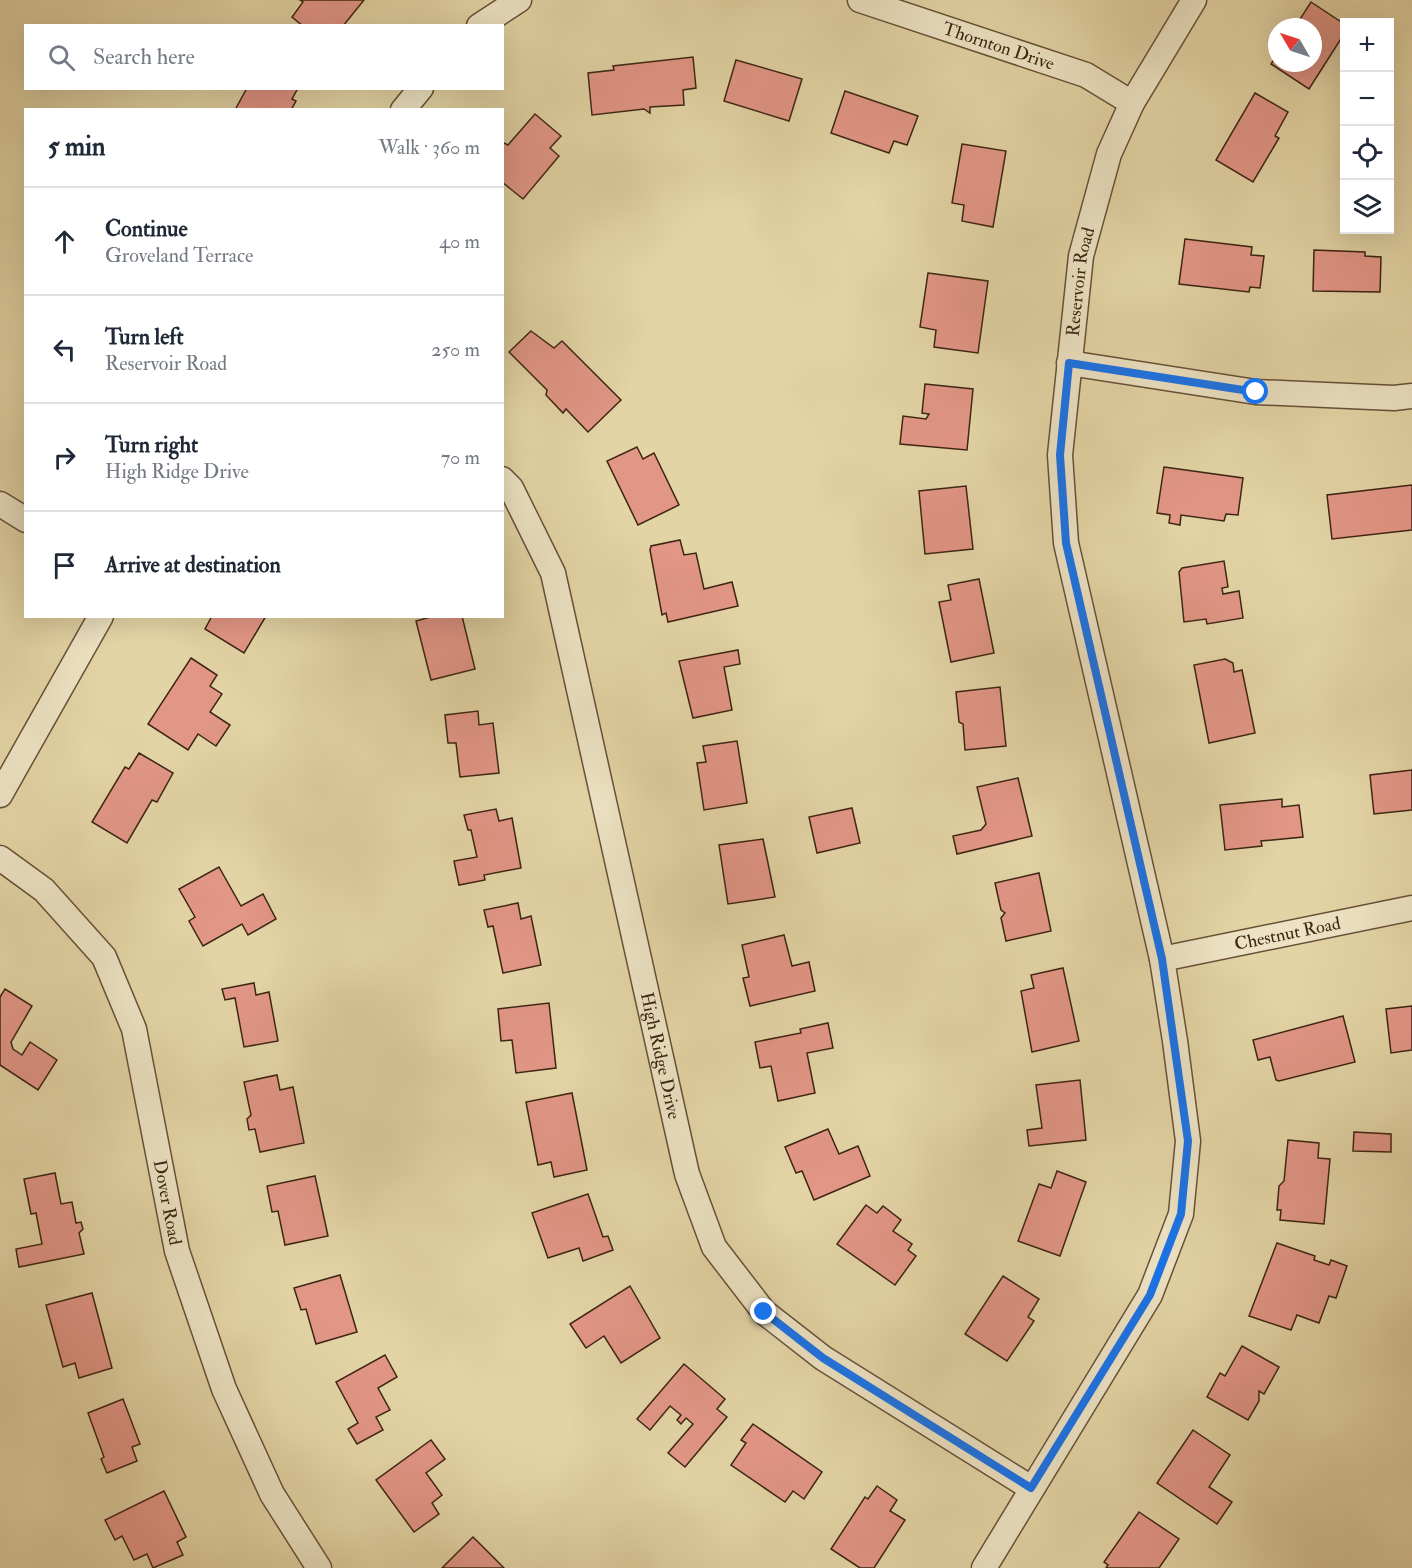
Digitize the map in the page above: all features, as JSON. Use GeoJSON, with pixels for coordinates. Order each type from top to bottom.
{"type":"FeatureCollection","features":[{"type":"Feature","properties":{"kind":"street"},"geometry":{"type":"LineString","coordinates":[[482,24],[519,0]]}},
{"type":"Feature","properties":{"kind":"street","name":"Thornton Drive"},"geometry":{"type":"LineString","coordinates":[[860,0],[1086,75],[1132,103]]}},
{"type":"Feature","properties":{"kind":"street","name":"Reservoir Road"},"geometry":{"type":"LineString","coordinates":[[984,1568],[1150,1295],[1181,1214],[1188,1141],[1162,959],[1066,543],[1060,455],[1081,256],[1109,153],[1132,103],[1194,0]]}},
{"type":"Feature","properties":{"kind":"street"},"geometry":{"type":"LineString","coordinates":[[405,108],[420,90]]}},
{"type":"Feature","properties":{"kind":"street"},"geometry":{"type":"LineString","coordinates":[[1069,363],[1256,392],[1394,398],[1412,396]]}},
{"type":"Feature","properties":{"kind":"street","name":"High Ridge Drive"},"geometry":{"type":"LineString","coordinates":[[504,481],[511,488],[553,573],[687,1174],[714,1247],[764,1312],[823,1358],[1031,1488]]}},
{"type":"Feature","properties":{"kind":"street"},"geometry":{"type":"LineString","coordinates":[[0,504],[24,519]]}},
{"type":"Feature","properties":{"kind":"street"},"geometry":{"type":"LineString","coordinates":[[0,795],[100,618]]}},
{"type":"Feature","properties":{"kind":"street","name":"Dover Road"},"geometry":{"type":"LineString","coordinates":[[0,858],[44,890],[104,957],[134,1029],[177,1251],[224,1389],[272,1494],[320,1568]]}},
{"type":"Feature","properties":{"kind":"street","name":"Chestnut Road"},"geometry":{"type":"LineString","coordinates":[[1162,959],[1412,908]]}},
{"type":"Feature","properties":{"kind":"building"},"geometry":{"type":"Polygon","coordinates":[[[300,0],[364,0],[345,24],[301,24],[292,17],[303,2],[300,0]]]}},
{"type":"Feature","properties":{"kind":"building"},"geometry":{"type":"Polygon","coordinates":[[[1311,2],[1340,21],[1340,40],[1322,69],[1322,18],[1301,18],[1311,2]]]}},
{"type":"Feature","properties":{"kind":"building"},"geometry":{"type":"Polygon","coordinates":[[[693,57],[696,88],[683,90],[684,105],[650,107],[650,113],[644,109],[592,115],[588,73],[614,70],[613,66],[693,57]]]}},
{"type":"Feature","properties":{"kind":"building"},"geometry":{"type":"Polygon","coordinates":[[[736,60],[802,79],[789,121],[724,101],[736,60]]]}},
{"type":"Feature","properties":{"kind":"building"},"geometry":{"type":"Polygon","coordinates":[[[1283,72],[1320,72],[1309,89],[1283,72]]]}},
{"type":"Feature","properties":{"kind":"building"},"geometry":{"type":"Polygon","coordinates":[[[246,90],[297,90],[292,99],[296,101],[292,108],[236,108],[246,90]]]}},
{"type":"Feature","properties":{"kind":"building"},"geometry":{"type":"Polygon","coordinates":[[[845,91],[918,116],[907,145],[894,141],[889,153],[831,133],[845,91]]]}},
{"type":"Feature","properties":{"kind":"building"},"geometry":{"type":"Polygon","coordinates":[[[1255,93],[1288,112],[1275,136],[1279,138],[1253,182],[1216,160],[1255,93]]]}},
{"type":"Feature","properties":{"kind":"building"},"geometry":{"type":"Polygon","coordinates":[[[535,114],[561,136],[550,148],[559,156],[523,199],[504,184],[504,143],[508,145],[535,114]]]}},
{"type":"Feature","properties":{"kind":"building"},"geometry":{"type":"Polygon","coordinates":[[[962,144],[1006,151],[993,227],[962,221],[964,205],[952,203],[962,144]]]}},
{"type":"Feature","properties":{"kind":"building"},"geometry":{"type":"Polygon","coordinates":[[[1185,239],[1252,247],[1251,255],[1264,256],[1260,288],[1250,287],[1249,292],[1179,284],[1185,239]]]}},
{"type":"Feature","properties":{"kind":"building"},"geometry":{"type":"Polygon","coordinates":[[[1314,250],[1365,252],[1365,256],[1381,257],[1380,292],[1313,291],[1314,250]]]}},
{"type":"Feature","properties":{"kind":"building"},"geometry":{"type":"Polygon","coordinates":[[[928,273],[988,281],[978,353],[934,347],[936,330],[920,327],[928,273]]]}},
{"type":"Feature","properties":{"kind":"building"},"geometry":{"type":"Polygon","coordinates":[[[531,331],[554,348],[562,341],[621,400],[588,432],[566,409],[563,413],[546,395],[547,390],[509,352],[531,331]]]}},
{"type":"Feature","properties":{"kind":"building"},"geometry":{"type":"Polygon","coordinates":[[[925,384],[973,389],[967,450],[900,444],[903,416],[926,419],[929,414],[922,413],[925,384]]]}},
{"type":"Feature","properties":{"kind":"building"},"geometry":{"type":"Polygon","coordinates":[[[637,447],[643,459],[654,453],[679,505],[638,525],[607,461],[637,447]]]}},
{"type":"Feature","properties":{"kind":"building"},"geometry":{"type":"Polygon","coordinates":[[[1164,467],[1243,478],[1238,515],[1226,514],[1224,521],[1181,515],[1180,525],[1169,523],[1170,515],[1157,513],[1164,467]]]}},
{"type":"Feature","properties":{"kind":"building"},"geometry":{"type":"Polygon","coordinates":[[[1412,485],[1412,530],[1332,539],[1327,495],[1412,485]]]}},
{"type":"Feature","properties":{"kind":"building"},"geometry":{"type":"Polygon","coordinates":[[[966,486],[973,549],[925,554],[919,491],[966,486]]]}},
{"type":"Feature","properties":{"kind":"building"},"geometry":{"type":"Polygon","coordinates":[[[680,540],[684,555],[696,553],[704,589],[732,582],[738,606],[668,622],[666,613],[662,615],[650,550],[651,546],[680,540]]]}},
{"type":"Feature","properties":{"kind":"building"},"geometry":{"type":"Polygon","coordinates":[[[1224,561],[1228,587],[1222,588],[1223,594],[1239,591],[1243,618],[1207,624],[1206,619],[1184,622],[1179,572],[1182,568],[1224,561]]]}},
{"type":"Feature","properties":{"kind":"building"},"geometry":{"type":"Polygon","coordinates":[[[979,579],[994,653],[951,662],[939,602],[951,600],[948,585],[979,579]]]}},
{"type":"Feature","properties":{"kind":"building"},"geometry":{"type":"Polygon","coordinates":[[[211,618],[265,618],[244,653],[205,629],[211,618]]]}},
{"type":"Feature","properties":{"kind":"building"},"geometry":{"type":"Polygon","coordinates":[[[427,618],[462,618],[475,669],[431,680],[416,621],[427,618]]]}},
{"type":"Feature","properties":{"kind":"building"},"geometry":{"type":"Polygon","coordinates":[[[738,650],[740,664],[724,667],[732,710],[693,718],[679,661],[738,650]]]}},
{"type":"Feature","properties":{"kind":"building"},"geometry":{"type":"Polygon","coordinates":[[[191,658],[217,675],[210,686],[222,694],[210,712],[230,725],[216,746],[198,734],[188,750],[148,724],[191,658]]]}},
{"type":"Feature","properties":{"kind":"building"},"geometry":{"type":"Polygon","coordinates":[[[1225,659],[1233,663],[1234,672],[1242,670],[1255,733],[1209,743],[1194,665],[1225,659]]]}},
{"type":"Feature","properties":{"kind":"building"},"geometry":{"type":"Polygon","coordinates":[[[1000,687],[1006,746],[965,750],[963,724],[959,722],[956,692],[1000,687]]]}},
{"type":"Feature","properties":{"kind":"building"},"geometry":{"type":"Polygon","coordinates":[[[478,711],[479,725],[493,723],[499,773],[460,777],[456,743],[448,743],[445,715],[478,711]]]}},
{"type":"Feature","properties":{"kind":"building"},"geometry":{"type":"Polygon","coordinates":[[[737,741],[747,803],[704,810],[697,763],[706,762],[703,746],[737,741]]]}},
{"type":"Feature","properties":{"kind":"building"},"geometry":{"type":"Polygon","coordinates":[[[139,753],[173,773],[157,802],[152,800],[127,843],[92,822],[125,767],[129,769],[139,753]]]}},
{"type":"Feature","properties":{"kind":"building"},"geometry":{"type":"Polygon","coordinates":[[[1412,770],[1412,810],[1374,814],[1370,775],[1412,770]]]}},
{"type":"Feature","properties":{"kind":"building"},"geometry":{"type":"Polygon","coordinates":[[[1018,778],[1032,836],[957,854],[953,836],[981,830],[986,824],[977,787],[1018,778]]]}},
{"type":"Feature","properties":{"kind":"building"},"geometry":{"type":"Polygon","coordinates":[[[1282,799],[1282,807],[1299,805],[1303,837],[1261,841],[1262,846],[1225,850],[1220,805],[1282,799]]]}},
{"type":"Feature","properties":{"kind":"building"},"geometry":{"type":"Polygon","coordinates":[[[852,808],[860,843],[817,853],[809,817],[852,808]]]}},
{"type":"Feature","properties":{"kind":"building"},"geometry":{"type":"Polygon","coordinates":[[[496,809],[499,821],[512,818],[521,868],[484,875],[485,880],[459,885],[454,861],[477,857],[471,830],[468,830],[464,815],[496,809]]]}},
{"type":"Feature","properties":{"kind":"building"},"geometry":{"type":"Polygon","coordinates":[[[763,839],[775,897],[728,904],[719,845],[763,839]]]}},
{"type":"Feature","properties":{"kind":"building"},"geometry":{"type":"Polygon","coordinates":[[[219,867],[241,906],[263,894],[276,919],[248,935],[242,924],[203,946],[189,921],[195,917],[179,889],[219,867]]]}},
{"type":"Feature","properties":{"kind":"building"},"geometry":{"type":"Polygon","coordinates":[[[1039,873],[1051,931],[1006,941],[1001,918],[1005,913],[1001,910],[995,883],[1039,873]]]}},
{"type":"Feature","properties":{"kind":"building"},"geometry":{"type":"Polygon","coordinates":[[[518,903],[521,919],[531,916],[541,965],[503,973],[493,926],[488,927],[484,910],[518,903]]]}},
{"type":"Feature","properties":{"kind":"building"},"geometry":{"type":"Polygon","coordinates":[[[784,935],[792,966],[809,962],[815,991],[750,1006],[743,978],[749,977],[742,945],[784,935]]]}},
{"type":"Feature","properties":{"kind":"building"},"geometry":{"type":"Polygon","coordinates":[[[1063,968],[1079,1041],[1032,1052],[1021,991],[1034,988],[1031,975],[1063,968]]]}},
{"type":"Feature","properties":{"kind":"building"},"geometry":{"type":"Polygon","coordinates":[[[254,983],[256,995],[269,992],[278,1041],[244,1047],[235,998],[225,1000],[222,989],[254,983]]]}},
{"type":"Feature","properties":{"kind":"building"},"geometry":{"type":"Polygon","coordinates":[[[5,989],[32,1006],[11,1042],[13,1049],[22,1055],[30,1042],[57,1060],[38,1090],[0,1065],[0,997],[5,989]]]}},
{"type":"Feature","properties":{"kind":"building"},"geometry":{"type":"Polygon","coordinates":[[[549,1003],[556,1068],[516,1073],[512,1040],[501,1041],[498,1009],[549,1003]]]}},
{"type":"Feature","properties":{"kind":"building"},"geometry":{"type":"Polygon","coordinates":[[[1412,1006],[1412,1050],[1391,1053],[1386,1009],[1412,1006]]]}},
{"type":"Feature","properties":{"kind":"building"},"geometry":{"type":"Polygon","coordinates":[[[1343,1016],[1355,1062],[1279,1081],[1276,1080],[1270,1057],[1258,1060],[1253,1040],[1343,1016]]]}},
{"type":"Feature","properties":{"kind":"building"},"geometry":{"type":"Polygon","coordinates":[[[828,1023],[833,1048],[807,1053],[815,1093],[778,1101],[771,1066],[760,1068],[755,1042],[801,1033],[800,1029],[828,1023]]]}},
{"type":"Feature","properties":{"kind":"building"},"geometry":{"type":"Polygon","coordinates":[[[277,1075],[280,1090],[293,1087],[304,1143],[260,1152],[255,1129],[249,1130],[247,1119],[251,1115],[244,1082],[277,1075]]]}},
{"type":"Feature","properties":{"kind":"building"},"geometry":{"type":"Polygon","coordinates":[[[1080,1080],[1086,1140],[1029,1146],[1027,1130],[1042,1128],[1036,1085],[1080,1080]]]}},
{"type":"Feature","properties":{"kind":"building"},"geometry":{"type":"Polygon","coordinates":[[[572,1093],[587,1170],[554,1177],[551,1162],[538,1165],[526,1102],[572,1093]]]}},
{"type":"Feature","properties":{"kind":"building"},"geometry":{"type":"Polygon","coordinates":[[[828,1129],[839,1154],[858,1146],[870,1176],[814,1200],[802,1171],[796,1173],[785,1147],[828,1129]]]}},
{"type":"Feature","properties":{"kind":"building"},"geometry":{"type":"Polygon","coordinates":[[[1354,1132],[1391,1134],[1391,1152],[1353,1151],[1354,1132]]]}},
{"type":"Feature","properties":{"kind":"building"},"geometry":{"type":"Polygon","coordinates":[[[1288,1140],[1319,1143],[1318,1158],[1330,1159],[1324,1224],[1280,1220],[1281,1210],[1277,1210],[1279,1186],[1284,1181],[1288,1140]]]}},
{"type":"Feature","properties":{"kind":"building"},"geometry":{"type":"Polygon","coordinates":[[[1057,1171],[1086,1182],[1060,1256],[1018,1241],[1039,1184],[1051,1188],[1057,1171]]]}},
{"type":"Feature","properties":{"kind":"building"},"geometry":{"type":"Polygon","coordinates":[[[55,1173],[61,1204],[72,1202],[76,1223],[81,1222],[83,1229],[79,1233],[84,1254],[19,1267],[16,1249],[42,1244],[36,1213],[31,1214],[24,1179],[55,1173]]]}},
{"type":"Feature","properties":{"kind":"building"},"geometry":{"type":"Polygon","coordinates":[[[315,1176],[328,1236],[285,1245],[278,1211],[272,1212],[267,1186],[315,1176]]]}},
{"type":"Feature","properties":{"kind":"building"},"geometry":{"type":"Polygon","coordinates":[[[588,1194],[603,1237],[608,1236],[613,1250],[583,1261],[579,1248],[548,1258],[532,1213],[588,1194]]]}},
{"type":"Feature","properties":{"kind":"building"},"geometry":{"type":"Polygon","coordinates":[[[866,1205],[877,1213],[883,1206],[901,1220],[893,1231],[912,1244],[908,1250],[916,1256],[895,1285],[837,1244],[866,1205]]]}},
{"type":"Feature","properties":{"kind":"building"},"geometry":{"type":"Polygon","coordinates":[[[1277,1243],[1315,1256],[1314,1260],[1329,1265],[1331,1260],[1347,1266],[1336,1298],[1329,1296],[1319,1323],[1297,1315],[1291,1330],[1249,1316],[1277,1243]]]}},
{"type":"Feature","properties":{"kind":"building"},"geometry":{"type":"Polygon","coordinates":[[[340,1275],[357,1332],[316,1344],[306,1309],[301,1310],[294,1288],[340,1275]]]}},
{"type":"Feature","properties":{"kind":"building"},"geometry":{"type":"Polygon","coordinates":[[[1003,1276],[1039,1299],[1028,1317],[1034,1321],[1007,1361],[965,1334],[1003,1276]]]}},
{"type":"Feature","properties":{"kind":"building"},"geometry":{"type":"Polygon","coordinates":[[[630,1286],[660,1338],[621,1363],[604,1336],[586,1348],[570,1324],[630,1286]]]}},
{"type":"Feature","properties":{"kind":"building"},"geometry":{"type":"Polygon","coordinates":[[[92,1293],[112,1368],[79,1378],[75,1363],[63,1367],[46,1305],[92,1293]]]}},
{"type":"Feature","properties":{"kind":"building"},"geometry":{"type":"Polygon","coordinates":[[[1242,1346],[1279,1367],[1264,1394],[1259,1391],[1259,1401],[1248,1420],[1207,1397],[1220,1373],[1225,1376],[1242,1346]]]}},
{"type":"Feature","properties":{"kind":"building"},"geometry":{"type":"Polygon","coordinates":[[[385,1355],[397,1377],[378,1388],[390,1410],[376,1417],[383,1430],[357,1444],[348,1429],[358,1423],[336,1382],[385,1355]]]}},
{"type":"Feature","properties":{"kind":"building"},"geometry":{"type":"Polygon","coordinates":[[[684,1364],[725,1399],[717,1409],[727,1417],[685,1467],[668,1453],[693,1424],[686,1418],[681,1424],[677,1420],[681,1415],[670,1406],[650,1430],[637,1419],[684,1364]]]}},
{"type":"Feature","properties":{"kind":"building"},"geometry":{"type":"Polygon","coordinates":[[[123,1399],[140,1444],[132,1447],[137,1461],[107,1473],[101,1459],[104,1457],[88,1413],[123,1399]]]}},
{"type":"Feature","properties":{"kind":"building"},"geometry":{"type":"Polygon","coordinates":[[[753,1424],[822,1472],[804,1499],[793,1491],[785,1502],[731,1465],[746,1443],[741,1440],[753,1424]]]}},
{"type":"Feature","properties":{"kind":"building"},"geometry":{"type":"Polygon","coordinates":[[[1193,1430],[1230,1455],[1209,1487],[1232,1502],[1217,1524],[1157,1483],[1193,1430]]]}},
{"type":"Feature","properties":{"kind":"building"},"geometry":{"type":"Polygon","coordinates":[[[431,1440],[445,1459],[426,1473],[442,1495],[432,1503],[439,1514],[414,1532],[376,1480],[431,1440]]]}},
{"type":"Feature","properties":{"kind":"building"},"geometry":{"type":"Polygon","coordinates":[[[877,1486],[897,1500],[890,1511],[905,1520],[874,1568],[860,1568],[831,1549],[865,1497],[868,1499],[877,1486]]]}},
{"type":"Feature","properties":{"kind":"building"},"geometry":{"type":"Polygon","coordinates":[[[164,1491],[186,1537],[177,1542],[183,1555],[153,1568],[147,1554],[134,1560],[122,1536],[115,1540],[105,1520],[164,1491]]]}},
{"type":"Feature","properties":{"kind":"building"},"geometry":{"type":"Polygon","coordinates":[[[1139,1512],[1179,1539],[1159,1568],[1106,1568],[1108,1565],[1104,1562],[1139,1512]]]}},
{"type":"Feature","properties":{"kind":"building"},"geometry":{"type":"Polygon","coordinates":[[[473,1537],[504,1568],[442,1568],[473,1537]]]}},
{"type":"Feature","properties":{"kind":"route"},"geometry":{"type":"LineString","coordinates":[[764,1312],[823,1358],[1031,1488],[1150,1295],[1181,1214],[1188,1141],[1162,959],[1066,543],[1060,455],[1069,363],[1256,392]]}}]}
